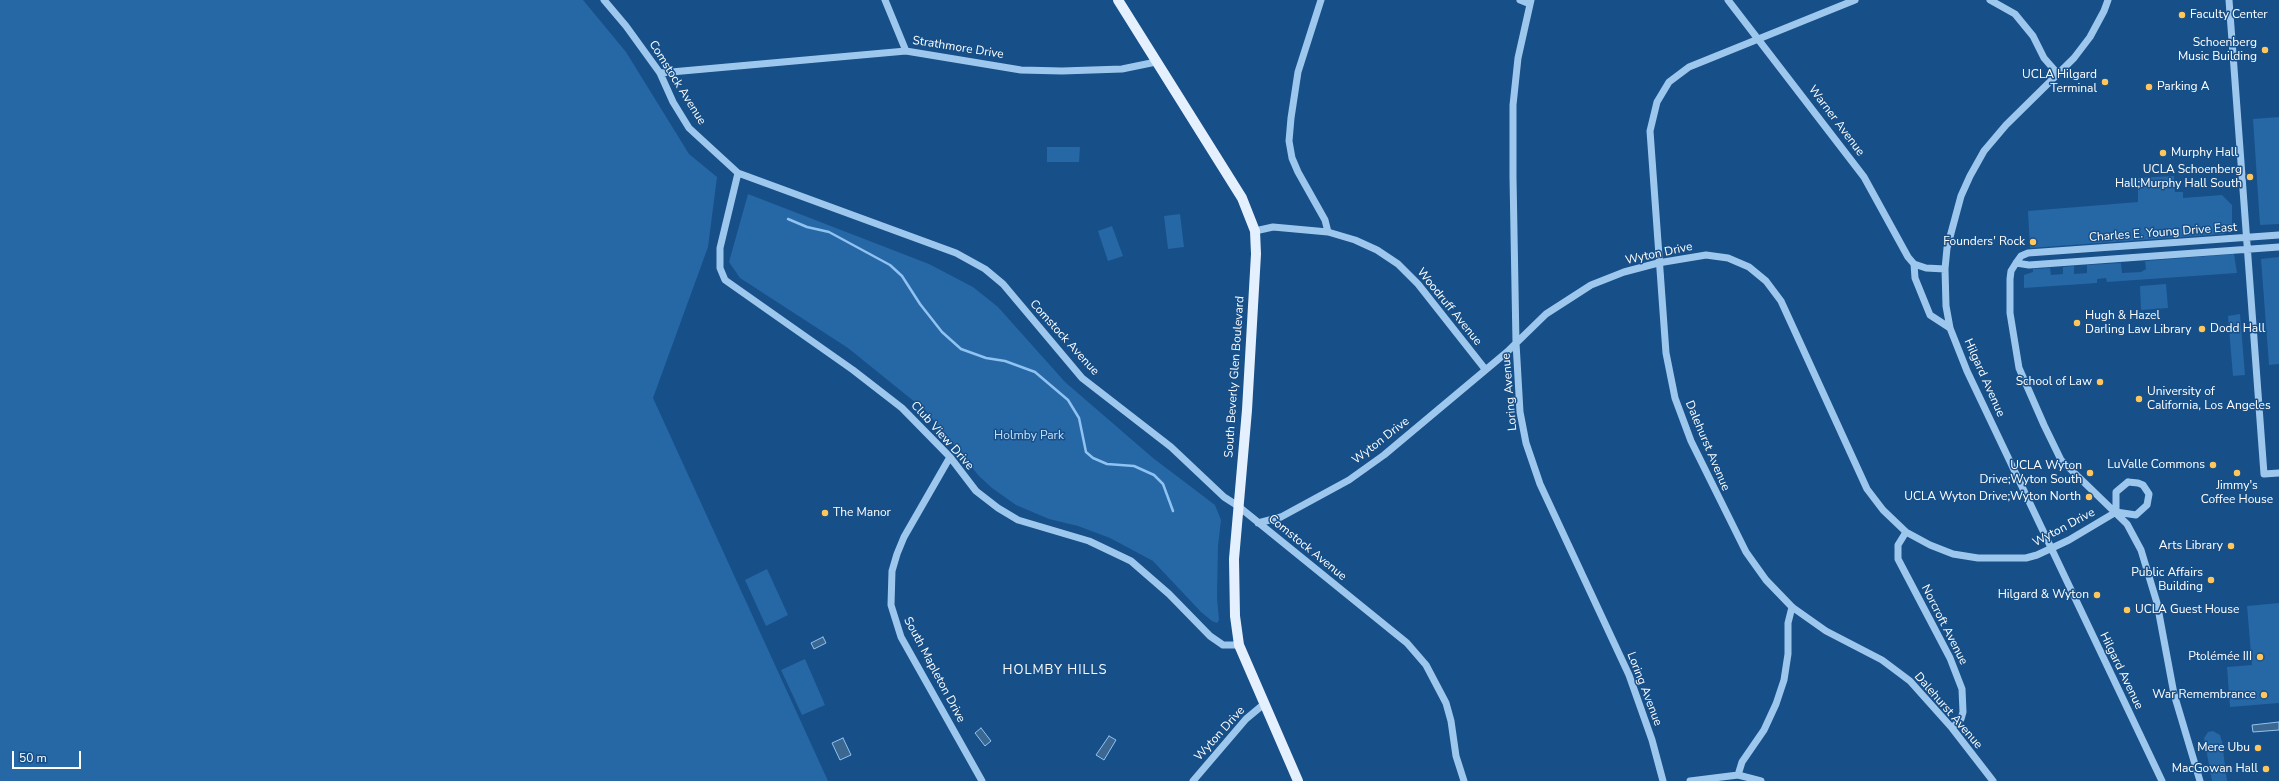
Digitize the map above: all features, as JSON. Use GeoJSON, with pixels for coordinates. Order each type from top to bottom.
{"type":"FeatureCollection","features":[{"type":"Feature","properties":{"kind":"main road","name":"South Beverly Glen Boulevard"},"geometry":{"type":"LineString","coordinates":[[1118,0],[1242,198],[1255,231],[1256,254],[1247,410],[1238,506],[1233,590],[1239,645],[1298,781]]}},
{"type":"Feature","properties":{"kind":"street","name":"Comstock Avenue"},"geometry":{"type":"LineString","coordinates":[[604,0],[626,26],[660,73],[673,102],[689,128],[738,173],[956,254],[985,270],[1003,284],[1082,378],[1171,446],[1224,497],[1238,506],[1407,643],[1426,665],[1439,686],[1452,721],[1456,756],[1464,781]]}},
{"type":"Feature","properties":{"kind":"street"},"geometry":{"type":"LineString","coordinates":[[885,0],[906,51]]}},
{"type":"Feature","properties":{"kind":"street"},"geometry":{"type":"LineString","coordinates":[[1322,0],[1298,72],[1289,141],[1292,158],[1298,172],[1325,220],[1328,232]]}},
{"type":"Feature","properties":{"kind":"street"},"geometry":{"type":"LineString","coordinates":[[1520,0],[1530,2]]}},
{"type":"Feature","properties":{"kind":"street","name":"Warner Avenue"},"geometry":{"type":"LineString","coordinates":[[1728,0],[1864,177],[1908,257],[1914,264],[1915,278],[1930,315],[1950,328]]}},
{"type":"Feature","properties":{"kind":"street"},"geometry":{"type":"LineString","coordinates":[[1758,39],[1855,0]]}},
{"type":"Feature","properties":{"kind":"street"},"geometry":{"type":"LineString","coordinates":[[1990,0],[2015,14],[2033,36],[2044,58],[2058,74]]}},
{"type":"Feature","properties":{"kind":"street","name":"Hilgard Avenue"},"geometry":{"type":"LineString","coordinates":[[2108,0],[2104,11],[2090,36],[2074,58],[2006,125],[1984,151],[1970,176],[1952,223],[1947,248],[1945,269],[1946,306],[1950,328],[1967,371],[2162,781]]}},
{"type":"Feature","properties":{"kind":"street","name":"Charles E. Young Drive East"},"geometry":{"type":"LineString","coordinates":[[2230,0],[2247,238],[2028,254],[2021,256],[2016,263],[2029,265],[2279,247]]}},
{"type":"Feature","properties":{"kind":"street","name":"Loring Avenue"},"geometry":{"type":"LineString","coordinates":[[1530,2],[1518,58],[1513,105],[1512,177],[1516,343],[1520,412],[1526,443],[1540,484],[1629,675],[1663,781]]}},
{"type":"Feature","properties":{"kind":"street","name":"Dalehurst Avenue"},"geometry":{"type":"LineString","coordinates":[[1758,39],[1688,67],[1669,82],[1657,102],[1650,131],[1658,263],[1666,353],[1675,398],[1691,441],[1746,552],[1766,580],[1792,607],[1826,632],[1882,660],[1910,681],[1952,728],[1993,781]]}},
{"type":"Feature","properties":{"kind":"street","name":"Strathmore Drive"},"geometry":{"type":"LineString","coordinates":[[660,73],[906,51],[1021,70],[1062,71],[1122,69],[1156,62]]}},
{"type":"Feature","properties":{"kind":"street","name":"Club View Drive"},"geometry":{"type":"LineString","coordinates":[[738,173],[720,248],[720,268],[725,280],[853,370],[902,408],[950,457],[976,491],[998,508],[1018,520],[1090,541],[1131,561],[1169,594],[1210,636],[1223,645],[1239,645]]}},
{"type":"Feature","properties":{"kind":"street","name":"Woodruff Avenue"},"geometry":{"type":"LineString","coordinates":[[1255,231],[1273,227],[1328,232],[1363,244],[1398,264],[1418,284],[1485,369]]}},
{"type":"Feature","properties":{"kind":"street"},"geometry":{"type":"LineString","coordinates":[[2279,235],[2247,238],[2264,474],[2279,473]]}},
{"type":"Feature","properties":{"kind":"street","name":"Wyton Drive"},"geometry":{"type":"LineString","coordinates":[[1258,523],[1281,517],[1349,480],[1384,455],[1516,343],[1546,314],[1591,285],[1624,272],[1658,263],[1706,255],[1728,258],[1749,267],[1766,281],[1781,300],[1867,489],[1884,510],[1906,532],[1930,545],[1953,554],[1978,558],[2026,558],[2051,548],[2116,512]]}},
{"type":"Feature","properties":{"kind":"street"},"geometry":{"type":"LineString","coordinates":[[2016,263],[2011,271],[2010,279],[2010,312],[2019,368],[2027,390],[2061,460],[2128,524],[2137,541],[2154,588],[2174,694],[2200,781]]}},
{"type":"Feature","properties":{"kind":"street"},"geometry":{"type":"LineString","coordinates":[[1914,264],[1926,268],[1945,269]]}},
{"type":"Feature","properties":{"kind":"street","name":"South Mapleton Drive"},"geometry":{"type":"LineString","coordinates":[[950,457],[904,536],[892,572],[891,605],[901,637],[982,781]]}},
{"type":"Feature","properties":{"kind":"street"},"geometry":{"type":"LineString","coordinates":[[2133,482],[2143,485],[2148,494],[2149,500],[2144,509],[2136,515],[2116,512],[2116,492],[2123,485],[2133,482]]}},
{"type":"Feature","properties":{"kind":"street","name":"Norcroft Avenue"},"geometry":{"type":"LineString","coordinates":[[1906,532],[1898,545],[1898,559],[1950,658],[1962,689],[1963,712],[1961,719],[1952,728]]}},
{"type":"Feature","properties":{"kind":"street"},"geometry":{"type":"LineString","coordinates":[[1738,775],[1742,762],[1764,730],[1776,704],[1784,680],[1788,654],[1788,623],[1792,607]]}},
{"type":"Feature","properties":{"kind":"street","name":"Wyton Drive"},"geometry":{"type":"LineString","coordinates":[[1193,781],[1246,719],[1264,704]]}},
{"type":"Feature","properties":{"kind":"street"},"geometry":{"type":"LineString","coordinates":[[1690,781],[1738,775],[1761,781]]}},
{"type":"Feature","properties":{"kind":"green space"},"geometry":{"type":"Polygon","coordinates":[[[0,0],[583,0],[626,52],[689,154],[717,177],[708,247],[653,398],[828,781],[0,781],[0,0]]]}},
{"type":"Feature","properties":{"kind":"green space"},"geometry":{"type":"Polygon","coordinates":[[[2279,117],[2279,224],[2260,225],[2253,119],[2279,117]]]}},
{"type":"Feature","properties":{"kind":"green space"},"geometry":{"type":"Polygon","coordinates":[[[1047,147],[1080,147],[1079,162],[1047,162],[1047,147]]]}},
{"type":"Feature","properties":{"kind":"green space"},"geometry":{"type":"Polygon","coordinates":[[[2174,176],[2175,192],[2183,192],[2183,198],[2222,195],[2232,205],[2232,228],[2224,234],[2030,248],[2028,211],[2138,202],[2138,178],[2174,176]]]}},
{"type":"Feature","properties":{"kind":"green space","name":"Holmby Park"},"geometry":{"type":"Polygon","coordinates":[[[748,194],[929,264],[973,287],[998,307],[1065,382],[1153,458],[1215,505],[1221,520],[1218,546],[1217,598],[1219,620],[1217,623],[1201,612],[1153,561],[1110,538],[1078,526],[1049,519],[1016,505],[992,488],[979,476],[926,411],[848,348],[740,278],[729,262],[748,194]]]}},
{"type":"Feature","properties":{"kind":"green space"},"geometry":{"type":"Polygon","coordinates":[[[1180,214],[1184,247],[1168,249],[1164,216],[1180,214]]]}},
{"type":"Feature","properties":{"kind":"green space"},"geometry":{"type":"Polygon","coordinates":[[[1112,226],[1123,256],[1108,261],[1098,231],[1112,226]]]}},
{"type":"Feature","properties":{"kind":"green space"},"geometry":{"type":"Polygon","coordinates":[[[2234,254],[2237,273],[2107,282],[2106,278],[2097,279],[2097,283],[2024,288],[2024,275],[2033,272],[2033,269],[2050,268],[2051,275],[2063,274],[2063,267],[2074,266],[2074,274],[2087,273],[2087,265],[2121,263],[2122,273],[2141,272],[2146,269],[2145,261],[2234,254]]]}},
{"type":"Feature","properties":{"kind":"green space"},"geometry":{"type":"Polygon","coordinates":[[[2279,257],[2279,364],[2269,365],[2261,259],[2279,257]]]}},
{"type":"Feature","properties":{"kind":"green space"},"geometry":{"type":"Polygon","coordinates":[[[2166,284],[2168,308],[2141,310],[2140,286],[2166,284]]]}},
{"type":"Feature","properties":{"kind":"green space"},"geometry":{"type":"Polygon","coordinates":[[[2240,314],[2245,375],[2233,376],[2228,316],[2240,314]]]}},
{"type":"Feature","properties":{"kind":"green space"},"geometry":{"type":"Polygon","coordinates":[[[767,569],[788,615],[766,626],[745,580],[767,569]]]}},
{"type":"Feature","properties":{"kind":"green space"},"geometry":{"type":"Polygon","coordinates":[[[2279,603],[2279,703],[2230,707],[2227,667],[2252,665],[2247,606],[2279,603]]]}},
{"type":"Feature","properties":{"kind":"green space"},"geometry":{"type":"Polygon","coordinates":[[[805,659],[825,705],[802,715],[781,670],[805,659]]]}},
{"type":"Feature","properties":{"kind":"green space"},"geometry":{"type":"Polygon","coordinates":[[[2213,731],[2220,735],[2222,742],[2227,781],[2212,781],[2204,738],[2208,732],[2213,731]]]}},
{"type":"Feature","properties":{"kind":"shaded area"},"geometry":{"type":"Polygon","coordinates":[[[823,637],[826,643],[814,649],[811,643],[823,637]]]}},
{"type":"Feature","properties":{"kind":"shaded area"},"geometry":{"type":"Polygon","coordinates":[[[2279,722],[2279,730],[2253,732],[2252,725],[2279,722]]]}},
{"type":"Feature","properties":{"kind":"shaded area"},"geometry":{"type":"Polygon","coordinates":[[[981,728],[991,741],[985,746],[975,733],[981,728]]]}},
{"type":"Feature","properties":{"kind":"shaded area"},"geometry":{"type":"Polygon","coordinates":[[[1109,736],[1116,740],[1104,760],[1096,755],[1109,736]]]}},
{"type":"Feature","properties":{"kind":"shaded area"},"geometry":{"type":"Polygon","coordinates":[[[843,738],[851,755],[840,760],[832,743],[843,738]]]}},
{"type":"Feature","properties":{"kind":"waterway"},"geometry":{"type":"LineString","coordinates":[[788,219],[807,227],[829,232],[890,265],[902,276],[920,304],[942,332],[961,349],[986,358],[1005,361],[1035,372],[1068,400],[1079,418],[1086,452],[1093,458],[1107,464],[1134,466],[1154,475],[1163,484],[1173,511]]}},
{"type":"Feature","properties":{"kind":"place","name":"Faculty Center"},"geometry":{"type":"Point","coordinates":[2182,15]}},
{"type":"Feature","properties":{"kind":"place","name":"Schoenberg Music Building"},"geometry":{"type":"Point","coordinates":[2265,50]}},
{"type":"Feature","properties":{"kind":"place","name":"UCLA Hilgard Terminal"},"geometry":{"type":"Point","coordinates":[2105,82]}},
{"type":"Feature","properties":{"kind":"place","name":"Parking A"},"geometry":{"type":"Point","coordinates":[2149,87]}},
{"type":"Feature","properties":{"kind":"place","name":"Murphy Hall"},"geometry":{"type":"Point","coordinates":[2163,153]}},
{"type":"Feature","properties":{"kind":"place","name":"UCLA Schoenberg Hall;Murphy Hall South"},"geometry":{"type":"Point","coordinates":[2250,177]}},
{"type":"Feature","properties":{"kind":"place","name":"Founders' Rock"},"geometry":{"type":"Point","coordinates":[2033,242]}},
{"type":"Feature","properties":{"kind":"place","name":"Hugh & Hazel Darling Law Library"},"geometry":{"type":"Point","coordinates":[2077,323]}},
{"type":"Feature","properties":{"kind":"place","name":"Dodd Hall"},"geometry":{"type":"Point","coordinates":[2202,329]}},
{"type":"Feature","properties":{"kind":"place","name":"School of Law"},"geometry":{"type":"Point","coordinates":[2100,382]}},
{"type":"Feature","properties":{"kind":"place","name":"University of California, Los Angeles"},"geometry":{"type":"Point","coordinates":[2139,399]}},
{"type":"Feature","properties":{"kind":"place","name":"LuValle Commons"},"geometry":{"type":"Point","coordinates":[2213,465]}},
{"type":"Feature","properties":{"kind":"place","name":"UCLA Wyton Drive;Wyton South"},"geometry":{"type":"Point","coordinates":[2090,473]}},
{"type":"Feature","properties":{"kind":"place","name":"Jimmy's Coffee House"},"geometry":{"type":"Point","coordinates":[2237,473]}},
{"type":"Feature","properties":{"kind":"place","name":"UCLA Wyton Drive;Wyton North"},"geometry":{"type":"Point","coordinates":[2089,497]}},
{"type":"Feature","properties":{"kind":"place","name":"The Manor"},"geometry":{"type":"Point","coordinates":[825,513]}},
{"type":"Feature","properties":{"kind":"place","name":"Arts Library"},"geometry":{"type":"Point","coordinates":[2231,546]}},
{"type":"Feature","properties":{"kind":"place","name":"Public Affairs Building"},"geometry":{"type":"Point","coordinates":[2211,580]}},
{"type":"Feature","properties":{"kind":"place","name":"Hilgard & Wyton"},"geometry":{"type":"Point","coordinates":[2097,595]}},
{"type":"Feature","properties":{"kind":"place","name":"UCLA Guest House"},"geometry":{"type":"Point","coordinates":[2127,610]}},
{"type":"Feature","properties":{"kind":"place","name":"Ptolémée III"},"geometry":{"type":"Point","coordinates":[2260,657]}},
{"type":"Feature","properties":{"kind":"place","name":"War Remembrance"},"geometry":{"type":"Point","coordinates":[2264,695]}},
{"type":"Feature","properties":{"kind":"place","name":"Mere Ubu"},"geometry":{"type":"Point","coordinates":[2258,748]}},
{"type":"Feature","properties":{"kind":"place","name":"MacGowan Hall"},"geometry":{"type":"Point","coordinates":[2266,769]}},
{"type":"Feature","properties":{"kind":"district","name":"HOLMBY HILLS"},"geometry":{"type":"Point","coordinates":[1055,671]}}]}
